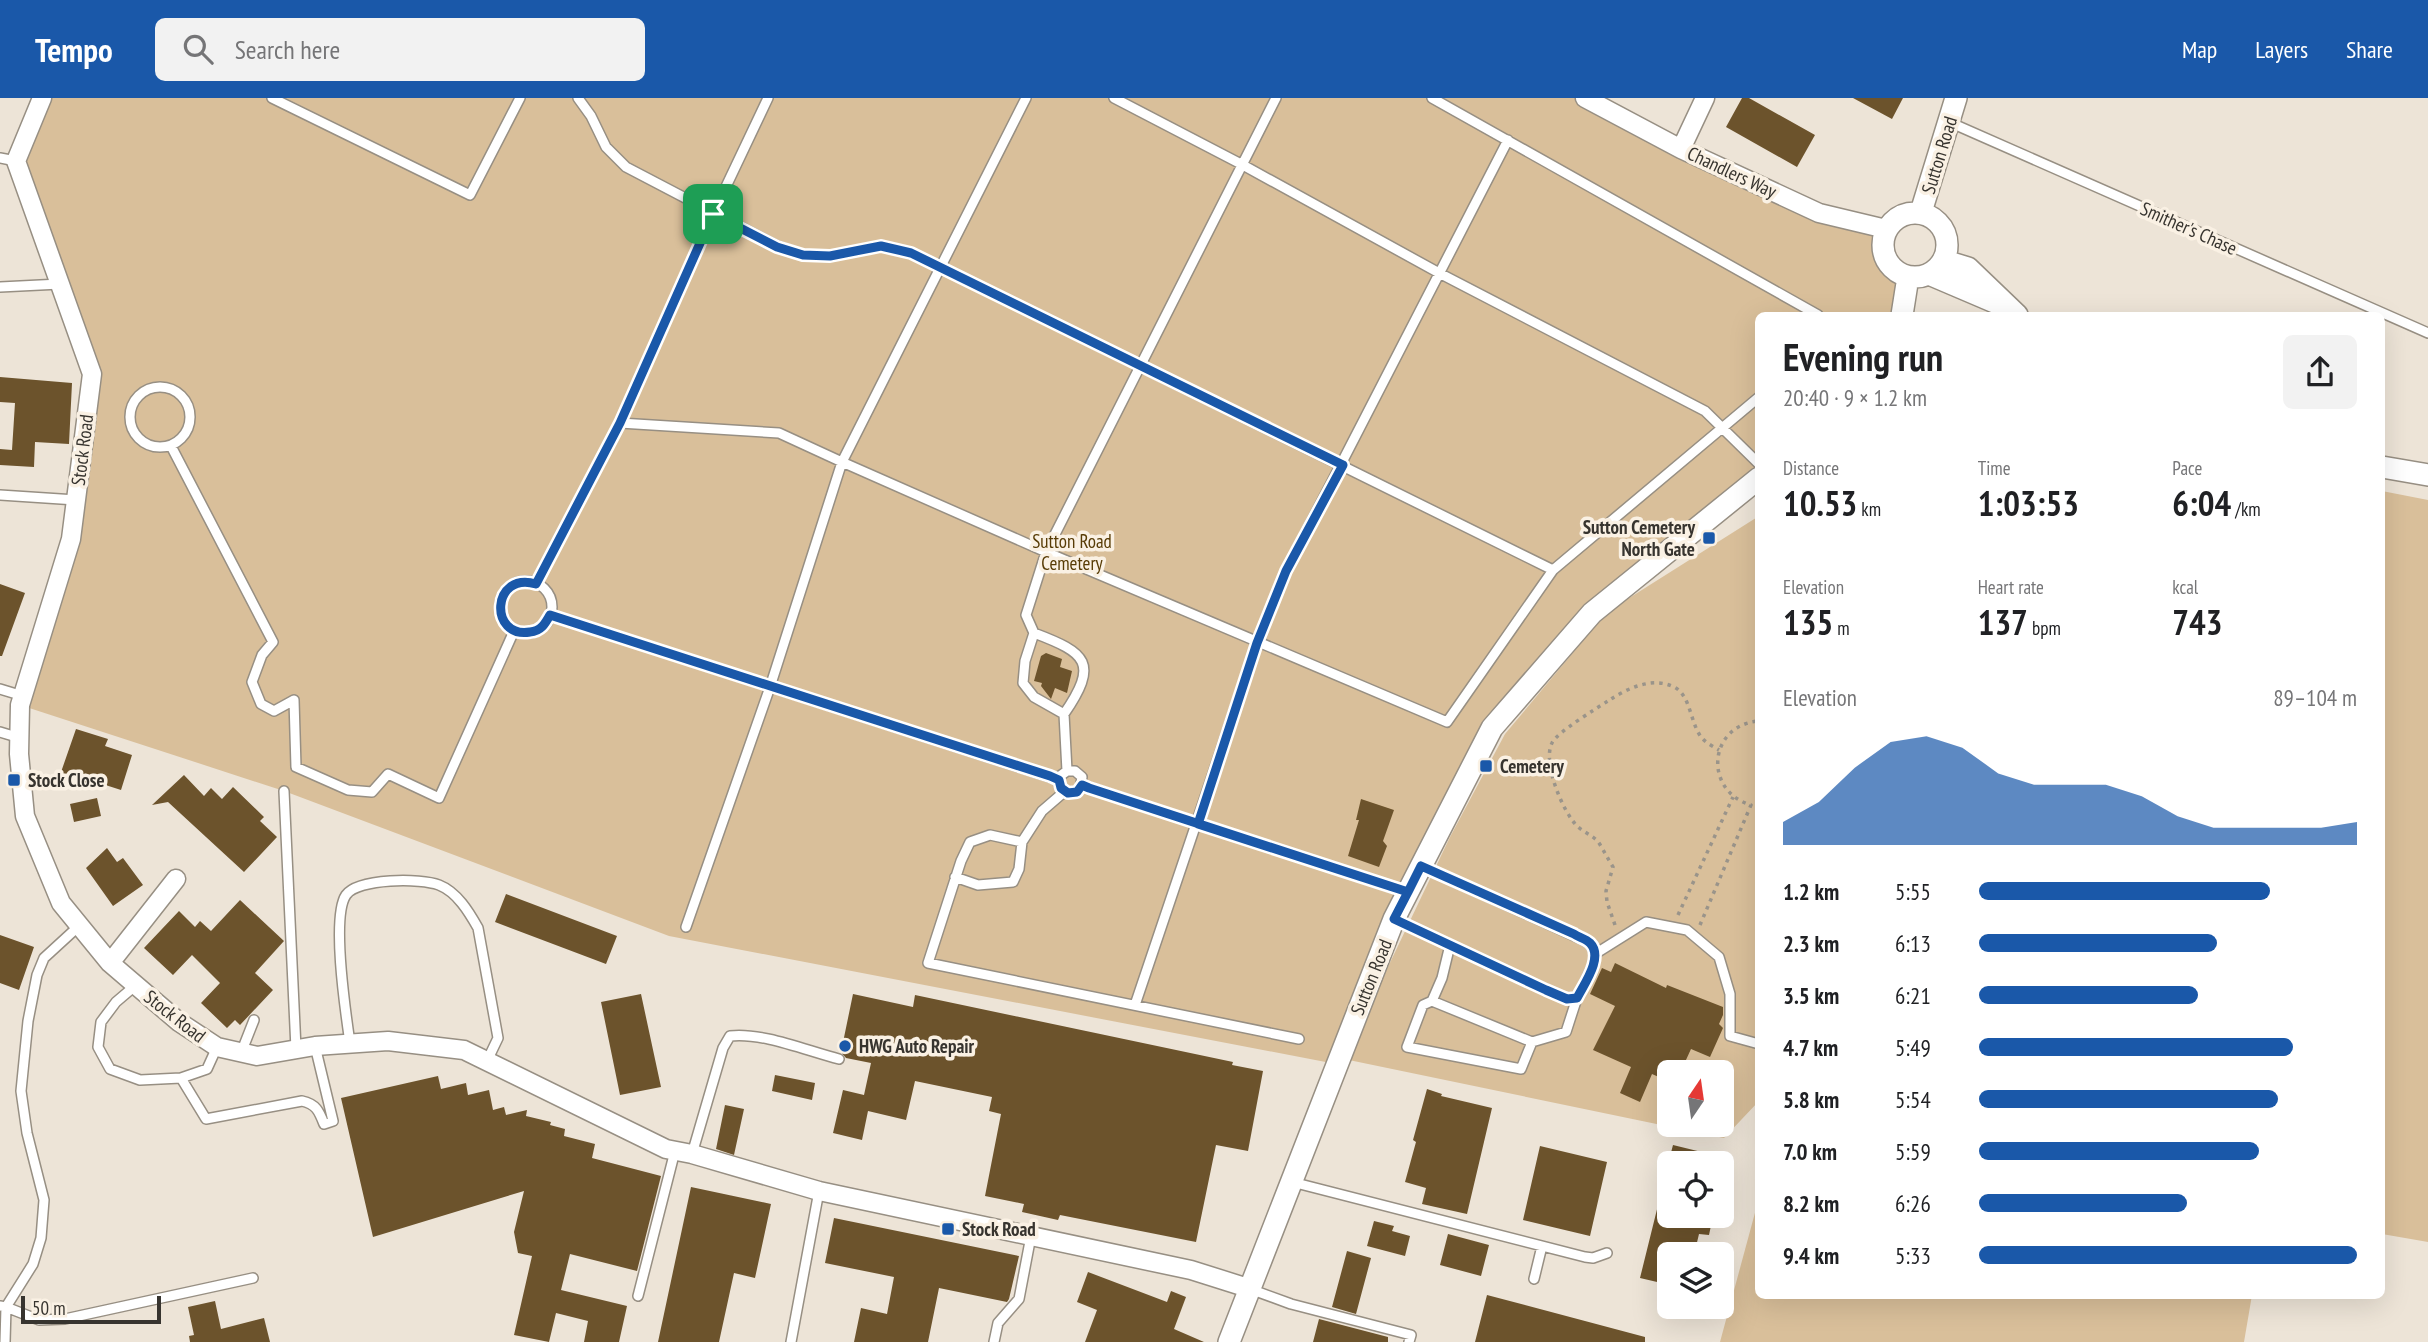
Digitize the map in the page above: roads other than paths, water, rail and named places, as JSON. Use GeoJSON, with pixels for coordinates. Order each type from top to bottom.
{"type":"FeatureCollection","features":[{"type":"Feature","properties":{"kind":"street","name":"Stock Road"},"geometry":{"type":"LineString","coordinates":[[42,98],[8,159],[60,284],[92,374],[71,539],[20,705],[25,817],[61,903],[110,963],[179,1022],[217,1047],[257,1056],[315,1045],[388,1041],[464,1050],[666,1149],[819,1191],[1191,1270],[1248,1288]]}},
{"type":"Feature","properties":{"kind":"street","name":"Chandlers Way"},"geometry":{"type":"LineString","coordinates":[[1584,98],[1681,149],[1819,213],[1886,229]]}},
{"type":"Feature","properties":{"kind":"street"},"geometry":{"type":"LineString","coordinates":[[1681,149],[1705,98]]}},
{"type":"Feature","properties":{"kind":"street","name":"Sutton Road"},"geometry":{"type":"LineString","coordinates":[[1921,212],[1956,98]]}},
{"type":"Feature","properties":{"kind":"street","name":"Sutton Road"},"geometry":{"type":"LineString","coordinates":[[1886,229],[1897,216],[1921,212],[1941,223],[1948,242],[1904,312]]}},
{"type":"Feature","properties":{"kind":"street"},"geometry":{"type":"LineString","coordinates":[[1886,229],[1882,249],[1891,268],[1968,268],[2013,311]]}},
{"type":"Feature","properties":{"kind":"street"},"geometry":{"type":"LineString","coordinates":[[2385,468],[2428,475]]}},
{"type":"Feature","properties":{"kind":"street","name":"Sutton Road"},"geometry":{"type":"LineString","coordinates":[[1228,1342],[1394,919],[1492,728],[1592,613],[1755,481]]}},
{"type":"Feature","properties":{"kind":"street"},"geometry":{"type":"LineString","coordinates":[[110,963],[176,879]]}},
{"type":"Feature","properties":{"kind":"lane"},"geometry":{"type":"LineString","coordinates":[[272,98],[470,195],[520,98]]}},
{"type":"Feature","properties":{"kind":"lane"},"geometry":{"type":"LineString","coordinates":[[578,98],[591,116],[606,147],[626,167],[777,247],[803,255],[830,256],[881,246],[911,253],[1553,570]]}},
{"type":"Feature","properties":{"kind":"lane"},"geometry":{"type":"LineString","coordinates":[[536,584],[620,423],[768,98]]}},
{"type":"Feature","properties":{"kind":"lane"},"geometry":{"type":"LineString","coordinates":[[686,927],[770,687],[842,461],[1026,98]]}},
{"type":"Feature","properties":{"kind":"lane"},"geometry":{"type":"LineString","coordinates":[[1114,98],[1441,274],[1705,411],[1755,460]]}},
{"type":"Feature","properties":{"kind":"lane"},"geometry":{"type":"LineString","coordinates":[[1064,714],[1034,698],[1023,683],[1025,662],[1034,633],[1026,615],[1046,552],[1276,98]]}},
{"type":"Feature","properties":{"kind":"lane"},"geometry":{"type":"LineString","coordinates":[[1432,98],[1813,312]]}},
{"type":"Feature","properties":{"kind":"lane","name":"Smither's Chase"},"geometry":{"type":"LineString","coordinates":[[1949,122],[2378,312]]}},
{"type":"Feature","properties":{"kind":"lane"},"geometry":{"type":"LineString","coordinates":[[1135,1005],[1257,643],[1286,571],[1508,141]]}},
{"type":"Feature","properties":{"kind":"lane"},"geometry":{"type":"LineString","coordinates":[[0,287],[60,284]]}},
{"type":"Feature","properties":{"kind":"lane","name":"Smither's Chase"},"geometry":{"type":"LineString","coordinates":[[2385,315],[2428,334]]}},
{"type":"Feature","properties":{"kind":"lane"},"geometry":{"type":"LineString","coordinates":[[161,386],[174,389],[190,408],[189,429],[180,441],[171,446],[159,448],[145,444],[133,431],[130,421],[134,401],[145,390],[161,386]]}},
{"type":"Feature","properties":{"kind":"lane"},"geometry":{"type":"LineString","coordinates":[[620,423],[779,433],[1046,552],[1447,723],[1553,570],[1755,401]]}},
{"type":"Feature","properties":{"kind":"lane"},"geometry":{"type":"LineString","coordinates":[[171,446],[273,642],[262,655],[252,682],[261,704],[274,711],[294,699],[296,767],[348,790],[372,792],[388,774],[439,798],[514,631]]}},
{"type":"Feature","properties":{"kind":"lane"},"geometry":{"type":"LineString","coordinates":[[0,495],[76,500]]}},
{"type":"Feature","properties":{"kind":"lane"},"geometry":{"type":"LineString","coordinates":[[515,584],[536,584],[547,593],[551,604],[550,615],[545,625],[536,631],[522,634],[505,624],[500,607],[504,593],[515,584]]}},
{"type":"Feature","properties":{"kind":"lane"},"geometry":{"type":"LineString","coordinates":[[550,615],[1059,780],[1064,792]]}},
{"type":"Feature","properties":{"kind":"lane"},"geometry":{"type":"LineString","coordinates":[[1034,633],[1072,648],[1084,666],[1079,693],[1064,714],[1067,771],[1059,780]]}},
{"type":"Feature","properties":{"kind":"lane"},"geometry":{"type":"LineString","coordinates":[[0,689],[23,696]]}},
{"type":"Feature","properties":{"kind":"lane"},"geometry":{"type":"LineString","coordinates":[[0,732],[20,738]]}},
{"type":"Feature","properties":{"kind":"lane"},"geometry":{"type":"LineString","coordinates":[[956,877],[978,885],[1013,882],[1019,869],[1022,842],[1042,811],[1064,792],[1077,792],[1082,785],[1079,773],[1067,771]]}},
{"type":"Feature","properties":{"kind":"lane"},"geometry":{"type":"LineString","coordinates":[[1082,785],[1408,892]]}},
{"type":"Feature","properties":{"kind":"lane"},"geometry":{"type":"LineString","coordinates":[[284,792],[296,1049]]}},
{"type":"Feature","properties":{"kind":"lane"},"geometry":{"type":"LineString","coordinates":[[1022,842],[990,835],[970,842],[928,962],[1299,1039]]}},
{"type":"Feature","properties":{"kind":"lane"},"geometry":{"type":"LineString","coordinates":[[1421,866],[1574,934],[1590,943],[1595,954],[1566,1032],[1532,1042],[1433,1001],[1423,1005],[1407,1047],[1521,1069],[1532,1042]]}},
{"type":"Feature","properties":{"kind":"lane"},"geometry":{"type":"LineString","coordinates":[[350,1043],[341,974],[341,915],[345,895],[355,887],[384,881],[420,881],[439,885],[453,894],[469,912],[478,928],[498,1038],[487,1061]]}},
{"type":"Feature","properties":{"kind":"lane"},"geometry":{"type":"LineString","coordinates":[[1394,919],[1567,999],[1577,998]]}},
{"type":"Feature","properties":{"kind":"lane"},"geometry":{"type":"LineString","coordinates":[[1595,954],[1646,922],[1686,930],[1719,957],[1730,994],[1730,1035],[1755,1043]]}},
{"type":"Feature","properties":{"kind":"lane"},"geometry":{"type":"LineString","coordinates":[[5,1342],[3,1306],[33,1264],[41,1238],[44,1200],[27,1133],[21,1091],[37,975],[44,958],[80,925]]}},
{"type":"Feature","properties":{"kind":"lane"},"geometry":{"type":"LineString","coordinates":[[1433,1001],[1443,978],[1450,945]]}},
{"type":"Feature","properties":{"kind":"lane"},"geometry":{"type":"LineString","coordinates":[[136,985],[116,1002],[101,1022],[98,1047],[110,1069],[139,1080],[181,1078],[207,1069],[217,1047]]}},
{"type":"Feature","properties":{"kind":"lane"},"geometry":{"type":"LineString","coordinates":[[241,1053],[254,1020]]}},
{"type":"Feature","properties":{"kind":"lane"},"geometry":{"type":"LineString","coordinates":[[638,1296],[683,1152],[730,1036],[743,1035],[839,1059]]}},
{"type":"Feature","properties":{"kind":"lane"},"geometry":{"type":"LineString","coordinates":[[181,1078],[206,1119],[302,1101],[312,1103],[324,1124],[333,1121],[315,1045]]}},
{"type":"Feature","properties":{"kind":"lane"},"geometry":{"type":"LineString","coordinates":[[1291,1182],[1593,1258],[1607,1254]]}},
{"type":"Feature","properties":{"kind":"lane"},"geometry":{"type":"LineString","coordinates":[[791,1342],[819,1191]]}},
{"type":"Feature","properties":{"kind":"lane"},"geometry":{"type":"LineString","coordinates":[[994,1342],[998,1323],[1019,1298],[1031,1236]]}},
{"type":"Feature","properties":{"kind":"lane"},"geometry":{"type":"LineString","coordinates":[[1534,1279],[1542,1246]]}},
{"type":"Feature","properties":{"kind":"lane"},"geometry":{"type":"LineString","coordinates":[[3,1306],[39,1320],[65,1319],[253,1278]]}},
{"type":"Feature","properties":{"kind":"lane"},"geometry":{"type":"LineString","coordinates":[[1248,1288],[1291,1304],[1411,1335],[1409,1342]]}},
{"type":"Feature","properties":{"kind":"place","name":"Sutton Cemetery North Gate"},"geometry":{"type":"Point","coordinates":[1709,538]}},
{"type":"Feature","properties":{"kind":"place","name":"Cemetery"},"geometry":{"type":"Point","coordinates":[1486,766]}},
{"type":"Feature","properties":{"kind":"place","name":"Stock Close"},"geometry":{"type":"Point","coordinates":[14,780]}},
{"type":"Feature","properties":{"kind":"place","name":"HWG Auto Repair"},"geometry":{"type":"Point","coordinates":[845,1046]}},
{"type":"Feature","properties":{"kind":"place","name":"Stock Road"},"geometry":{"type":"Point","coordinates":[948,1229]}},
{"type":"Feature","properties":{"kind":"park label","name":"Sutton Road Cemetery"},"geometry":{"type":"Point","coordinates":[1072,552]}}]}
